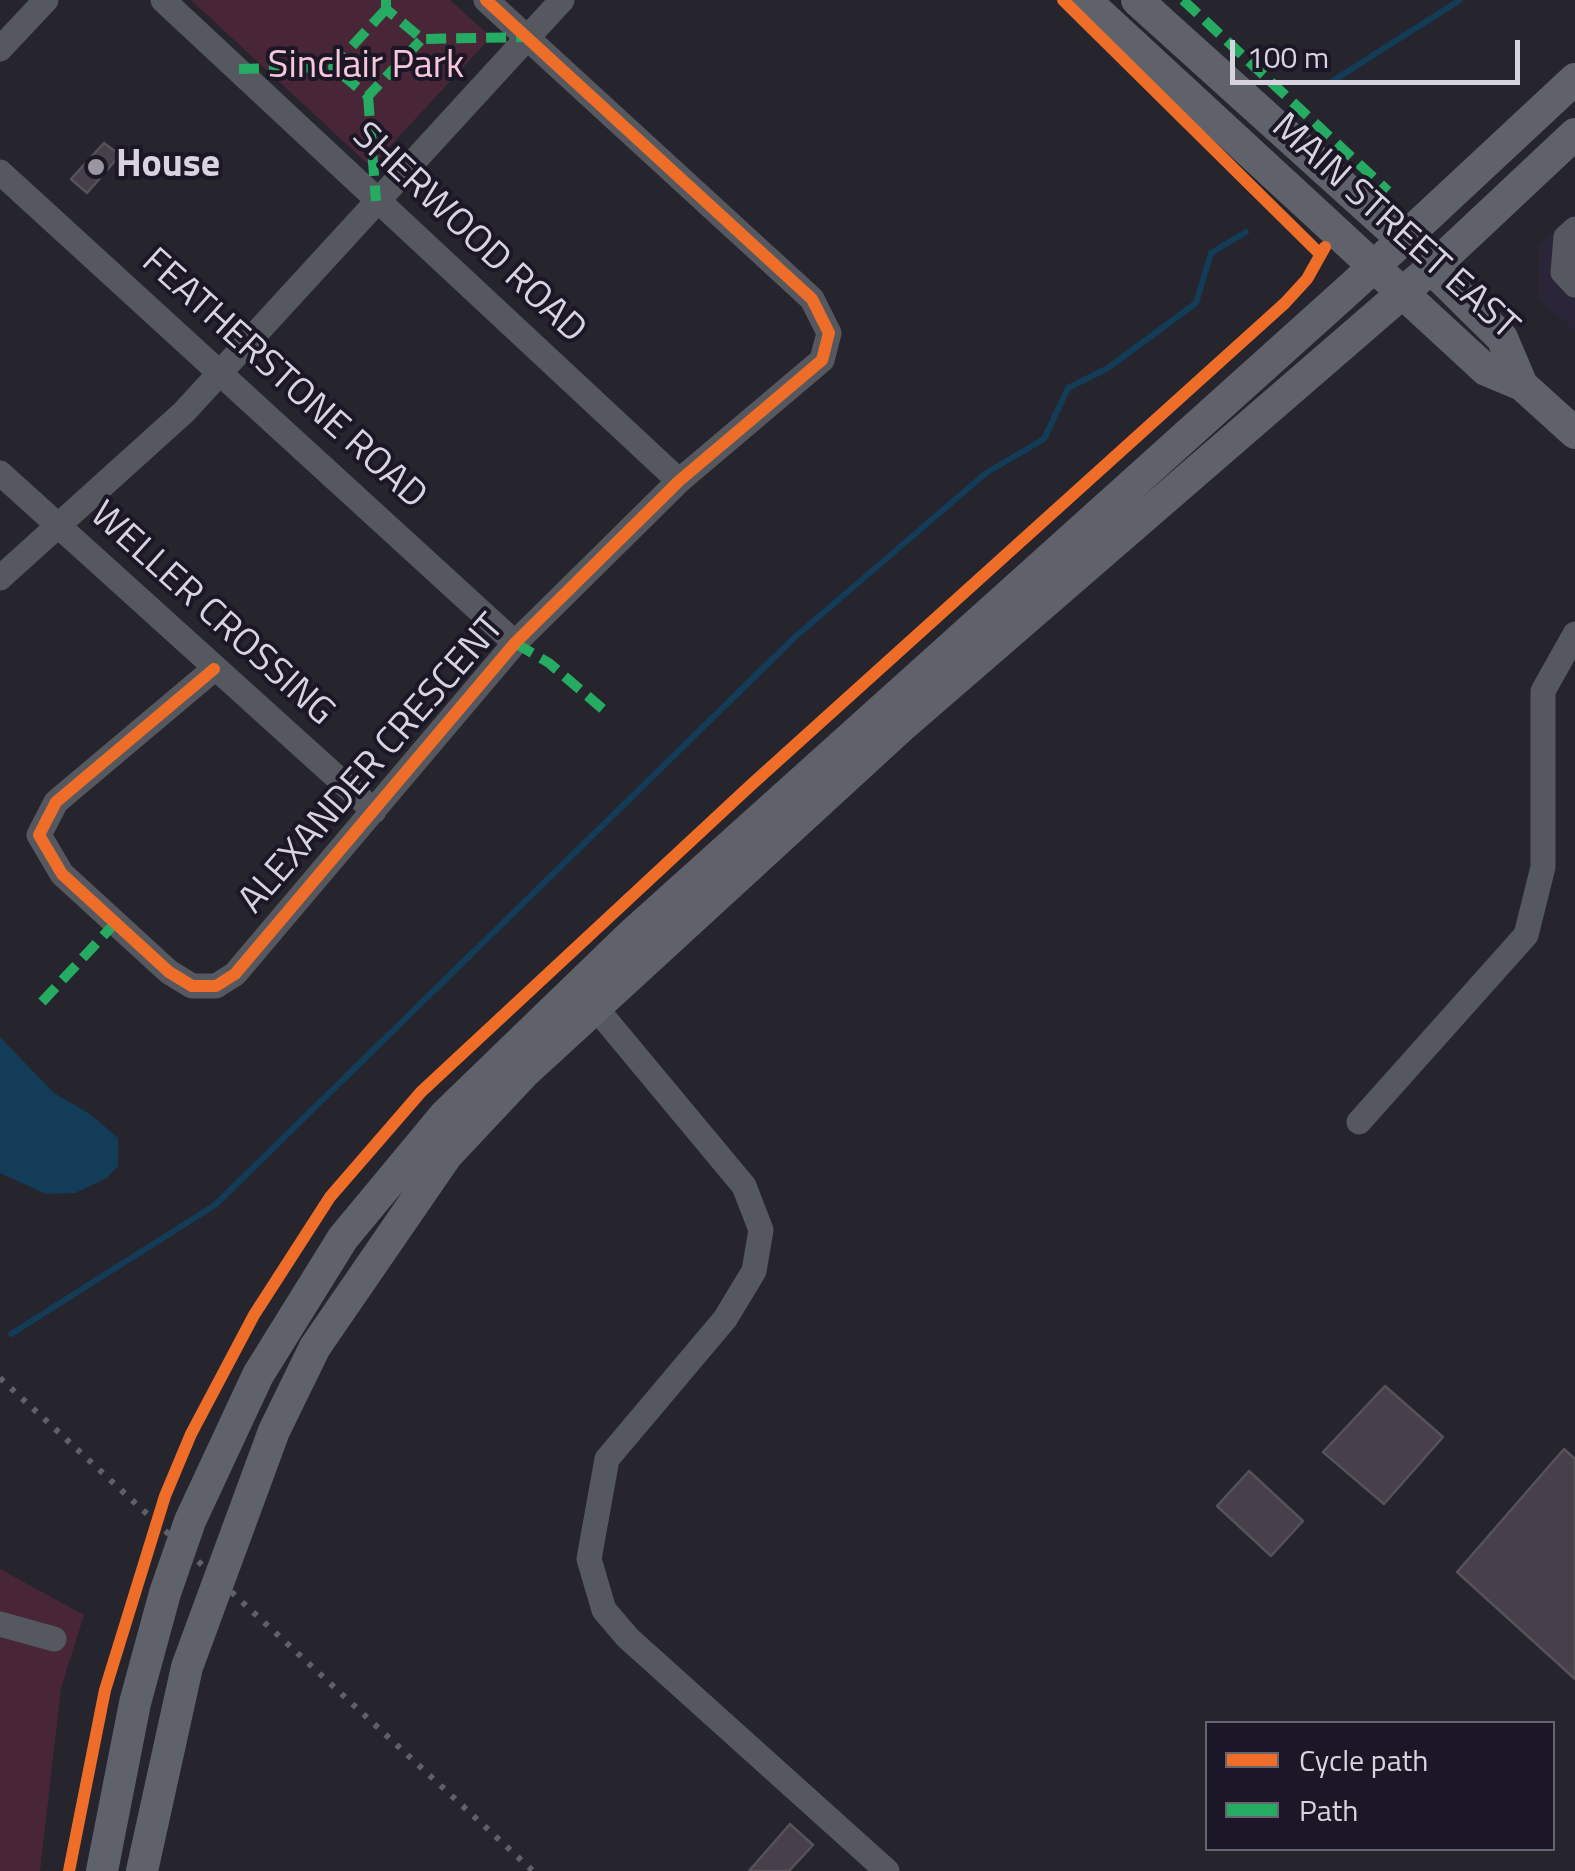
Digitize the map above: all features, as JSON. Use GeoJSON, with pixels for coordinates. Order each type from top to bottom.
{"type":"FeatureCollection","features":[{"type":"Feature","properties":{"kind":"main road","name":"MAIN STREET EAST"},"geometry":{"type":"LineString","coordinates":[[1085,0],[1486,370],[1522,385],[1575,433]]}},
{"type":"Feature","properties":{"kind":"main road","name":"MAIN STREET EAST"},"geometry":{"type":"LineString","coordinates":[[1137,0],[1403,240]]}},
{"type":"Feature","properties":{"kind":"main road"},"geometry":{"type":"LineString","coordinates":[[102,1871],[135,1703],[164,1593],[190,1521],[258,1375],[343,1238],[445,1115],[629,937],[1403,240],[1575,79]]}},
{"type":"Feature","properties":{"kind":"main road"},"geometry":{"type":"LineString","coordinates":[[142,1871],[187,1667],[248,1496],[315,1346],[446,1154],[595,1008],[901,727],[1402,294],[1575,134]]}},
{"type":"Feature","properties":{"kind":"main road","name":"MAIN STREET EAST"},"geometry":{"type":"LineString","coordinates":[[1438,262],[1502,338],[1522,385]]}},
{"type":"Feature","properties":{"kind":"street"},"geometry":{"type":"LineString","coordinates":[[0,50],[46,0]]}},
{"type":"Feature","properties":{"kind":"street","name":"SHERWOOD ROAD"},"geometry":{"type":"LineString","coordinates":[[162,0],[679,482]]}},
{"type":"Feature","properties":{"kind":"street","name":"ALEXANDER CRESCENT"},"geometry":{"type":"LineString","coordinates":[[214,669],[56,802],[39,836],[62,874],[169,972],[192,986],[216,986],[234,974],[515,643],[679,482],[822,360],[830,333],[812,300],[486,0]]}},
{"type":"Feature","properties":{"kind":"street"},"geometry":{"type":"LineString","coordinates":[[0,578],[60,528],[221,373],[562,0]]}},
{"type":"Feature","properties":{"kind":"street","name":"FEATHERSTONE ROAD"},"geometry":{"type":"LineString","coordinates":[[0,172],[515,643]]}},
{"type":"Feature","properties":{"kind":"street"},"geometry":{"type":"LineString","coordinates":[[1575,229],[1566,237],[1563,272],[1575,284]]}},
{"type":"Feature","properties":{"kind":"street","name":"MAIN STREET EAST"},"geometry":{"type":"LineString","coordinates":[[1403,240],[1438,262]]}},
{"type":"Feature","properties":{"kind":"street","name":"WELLER CROSSING"},"geometry":{"type":"LineString","coordinates":[[0,473],[374,811]]}},
{"type":"Feature","properties":{"kind":"street"},"geometry":{"type":"LineString","coordinates":[[1360,1122],[1526,936],[1543,867],[1543,691],[1575,634]]}},
{"type":"Feature","properties":{"kind":"street"},"geometry":{"type":"LineString","coordinates":[[595,1008],[744,1186],[760,1230],[754,1271],[725,1319],[607,1459],[589,1559],[604,1610],[628,1638],[887,1871]]}},
{"type":"Feature","properties":{"kind":"street"},"geometry":{"type":"LineString","coordinates":[[0,1624],[54,1639]]}},
{"type":"Feature","properties":{"kind":"shaded area"},"geometry":{"type":"Polygon","coordinates":[[[1575,213],[1575,331],[1539,298],[1539,245],[1575,213]]]}},
{"type":"Feature","properties":{"kind":"green space","name":"Sinclair Park"},"geometry":{"type":"Polygon","coordinates":[[[191,0],[450,0],[491,37],[371,167],[191,0]]]}},
{"type":"Feature","properties":{"kind":"green space"},"geometry":{"type":"Polygon","coordinates":[[[0,1569],[84,1615],[61,1688],[40,1871],[0,1871],[0,1569]]]}},
{"type":"Feature","properties":{"kind":"water"},"geometry":{"type":"Polygon","coordinates":[[[0,1037],[54,1093],[90,1114],[118,1138],[118,1166],[107,1178],[75,1193],[46,1194],[0,1173],[0,1037]]]}},
{"type":"Feature","properties":{"kind":"building","name":"House"},"geometry":{"type":"Polygon","coordinates":[[[104,143],[120,155],[87,193],[71,179],[104,143]]]}},
{"type":"Feature","properties":{"kind":"building"},"geometry":{"type":"Polygon","coordinates":[[[1385,1386],[1443,1437],[1384,1504],[1323,1452],[1385,1386]]]}},
{"type":"Feature","properties":{"kind":"building"},"geometry":{"type":"Polygon","coordinates":[[[1564,1449],[1575,1459],[1575,1679],[1457,1572],[1564,1449]]]}},
{"type":"Feature","properties":{"kind":"building"},"geometry":{"type":"Polygon","coordinates":[[[1249,1471],[1303,1521],[1271,1556],[1217,1506],[1249,1471]]]}},
{"type":"Feature","properties":{"kind":"building"},"geometry":{"type":"Polygon","coordinates":[[[790,1824],[813,1845],[789,1871],[749,1871],[790,1824]]]}},
{"type":"Feature","properties":{"kind":"waterway"},"geometry":{"type":"LineString","coordinates":[[1331,82],[1460,0]]}},
{"type":"Feature","properties":{"kind":"waterway"},"geometry":{"type":"LineString","coordinates":[[11,1334],[215,1205],[795,637],[986,473],[1044,439],[1068,388],[1108,368],[1196,303],[1211,253],[1246,232]]}},
{"type":"Feature","properties":{"kind":"railway"},"geometry":{"type":"LineString","coordinates":[[0,1378],[533,1871]]}},
{"type":"Feature","properties":{"kind":"marked path"},"geometry":{"type":"LineString","coordinates":[[386,0],[386,9],[422,39],[526,37]]}},
{"type":"Feature","properties":{"kind":"marked path"},"geometry":{"type":"LineString","coordinates":[[1183,0],[1388,191]]}},
{"type":"Feature","properties":{"kind":"marked path"},"geometry":{"type":"LineString","coordinates":[[386,9],[333,67],[368,96],[422,39]]}},
{"type":"Feature","properties":{"kind":"marked path"},"geometry":{"type":"LineString","coordinates":[[239,69],[333,67]]}},
{"type":"Feature","properties":{"kind":"marked path"},"geometry":{"type":"LineString","coordinates":[[368,96],[376,201]]}},
{"type":"Feature","properties":{"kind":"marked path"},"geometry":{"type":"LineString","coordinates":[[515,643],[549,663],[605,711]]}},
{"type":"Feature","properties":{"kind":"marked path"},"geometry":{"type":"LineString","coordinates":[[42,1002],[116,922]]}},
{"type":"Feature","properties":{"kind":"cycle path"},"geometry":{"type":"LineString","coordinates":[[214,669],[56,802],[39,835],[62,874],[169,972],[192,986],[216,986],[235,974],[515,643],[679,481],[822,360],[829,333],[812,299],[486,0]]}},
{"type":"Feature","properties":{"kind":"cycle path"},"geometry":{"type":"LineString","coordinates":[[1063,0],[1319,253]]}},
{"type":"Feature","properties":{"kind":"cycle path"},"geometry":{"type":"LineString","coordinates":[[69,1871],[105,1690],[165,1496],[191,1434],[254,1315],[330,1197],[421,1092],[751,785],[1285,303],[1307,279],[1325,247]]}},
{"type":"Feature","properties":{"kind":"place","name":"House"},"geometry":{"type":"Point","coordinates":[96,167]}}]}
